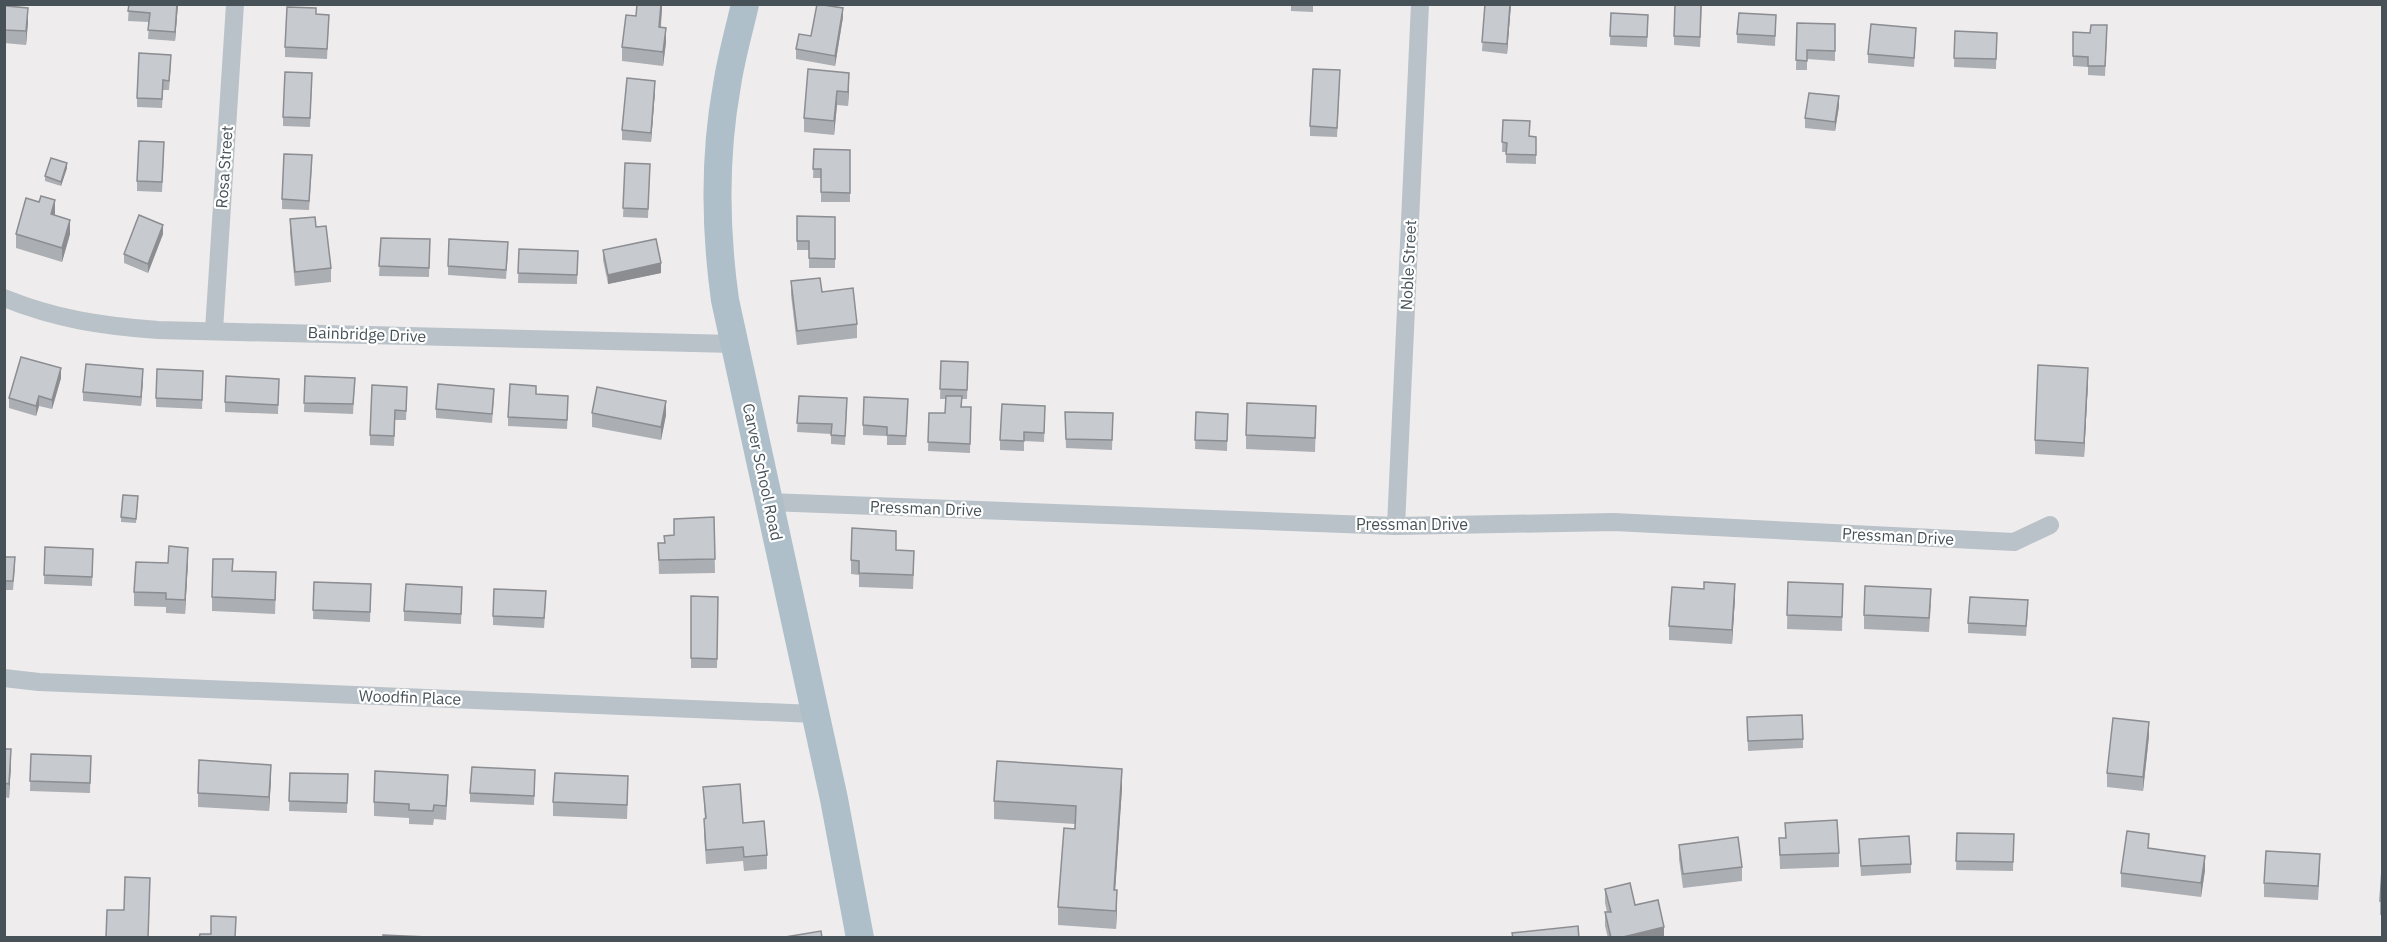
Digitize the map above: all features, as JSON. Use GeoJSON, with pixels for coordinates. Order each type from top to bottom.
{"type":"FeatureCollection","features":[{"type":"Feature","properties":{"kind":"main road","name":"Carver School Road"},"geometry":{"type":"LineString","coordinates":[[745,4],[727,85],[718,150],[718,251],[734,344],[834,799],[860,938]]}},
{"type":"Feature","properties":{"kind":"street","name":"Rosa Street"},"geometry":{"type":"LineString","coordinates":[[214,330],[235,4]]}},
{"type":"Feature","properties":{"kind":"street","name":"Noble Street"},"geometry":{"type":"LineString","coordinates":[[1396,526],[1420,4]]}},
{"type":"Feature","properties":{"kind":"street","name":"Bainbridge Drive"},"geometry":{"type":"LineString","coordinates":[[4,298],[69,320],[105,326],[158,330],[734,344]]}},
{"type":"Feature","properties":{"kind":"street","name":"Pressman Drive"},"geometry":{"type":"LineString","coordinates":[[770,502],[1396,526],[1614,522],[2014,542],[2050,525]]}},
{"type":"Feature","properties":{"kind":"street","name":"Woodfin Place"},"geometry":{"type":"LineString","coordinates":[[4,678],[39,682],[815,714]]}},
{"type":"Feature","properties":{"kind":"building"},"geometry":{"type":"Polygon","coordinates":[[[4,4],[28,8],[26,31],[4,30],[4,4]]]}},
{"type":"Feature","properties":{"kind":"building"},"geometry":{"type":"Polygon","coordinates":[[[129,4],[177,4],[175,32],[148,30],[150,13],[128,11],[129,4]]]}},
{"type":"Feature","properties":{"kind":"building"},"geometry":{"type":"Polygon","coordinates":[[[637,4],[661,4],[659,27],[666,28],[663,52],[622,47],[626,15],[636,16],[637,4]]]}},
{"type":"Feature","properties":{"kind":"building"},"geometry":{"type":"Polygon","coordinates":[[[817,4],[843,8],[835,56],[796,49],[799,34],[811,36],[817,4]]]}},
{"type":"Feature","properties":{"kind":"building"},"geometry":{"type":"Polygon","coordinates":[[[1485,4],[1510,4],[1507,44],[1482,42],[1485,4]]]}},
{"type":"Feature","properties":{"kind":"building"},"geometry":{"type":"Polygon","coordinates":[[[1675,4],[1701,4],[1700,37],[1674,36],[1675,4]]]}},
{"type":"Feature","properties":{"kind":"building"},"geometry":{"type":"Polygon","coordinates":[[[287,7],[316,8],[316,14],[329,15],[327,49],[285,47],[287,7]]]}},
{"type":"Feature","properties":{"kind":"building"},"geometry":{"type":"Polygon","coordinates":[[[1611,13],[1648,15],[1647,37],[1610,36],[1611,13]]]}},
{"type":"Feature","properties":{"kind":"building"},"geometry":{"type":"Polygon","coordinates":[[[1739,13],[1776,15],[1775,36],[1737,34],[1739,13]]]}},
{"type":"Feature","properties":{"kind":"building"},"geometry":{"type":"Polygon","coordinates":[[[1797,23],[1835,24],[1835,51],[1807,50],[1807,61],[1796,60],[1797,23]]]}},
{"type":"Feature","properties":{"kind":"building"},"geometry":{"type":"Polygon","coordinates":[[[1871,24],[1916,28],[1914,58],[1868,54],[1871,24]]]}},
{"type":"Feature","properties":{"kind":"building"},"geometry":{"type":"Polygon","coordinates":[[[2091,25],[2107,25],[2105,66],[2088,66],[2088,57],[2073,56],[2073,32],[2090,33],[2091,25]]]}},
{"type":"Feature","properties":{"kind":"building"},"geometry":{"type":"Polygon","coordinates":[[[1955,31],[1997,33],[1996,59],[1954,58],[1955,31]]]}},
{"type":"Feature","properties":{"kind":"building"},"geometry":{"type":"Polygon","coordinates":[[[139,53],[171,55],[169,81],[163,80],[162,99],[137,98],[139,53]]]}},
{"type":"Feature","properties":{"kind":"building"},"geometry":{"type":"Polygon","coordinates":[[[808,69],[849,73],[848,92],[837,91],[834,121],[804,118],[808,69]]]}},
{"type":"Feature","properties":{"kind":"building"},"geometry":{"type":"Polygon","coordinates":[[[1313,69],[1340,70],[1337,128],[1310,126],[1313,69]]]}},
{"type":"Feature","properties":{"kind":"building"},"geometry":{"type":"Polygon","coordinates":[[[285,72],[312,73],[310,118],[283,117],[285,72]]]}},
{"type":"Feature","properties":{"kind":"building"},"geometry":{"type":"Polygon","coordinates":[[[627,78],[655,81],[651,133],[622,130],[627,78]]]}},
{"type":"Feature","properties":{"kind":"building"},"geometry":{"type":"Polygon","coordinates":[[[1809,93],[1839,96],[1835,122],[1805,118],[1809,93]]]}},
{"type":"Feature","properties":{"kind":"building"},"geometry":{"type":"Polygon","coordinates":[[[1503,120],[1530,121],[1529,136],[1536,137],[1536,155],[1506,154],[1507,143],[1502,142],[1503,120]]]}},
{"type":"Feature","properties":{"kind":"building"},"geometry":{"type":"Polygon","coordinates":[[[139,141],[164,142],[162,182],[137,181],[139,141]]]}},
{"type":"Feature","properties":{"kind":"building"},"geometry":{"type":"Polygon","coordinates":[[[814,149],[850,150],[850,193],[821,192],[821,169],[813,169],[814,149]]]}},
{"type":"Feature","properties":{"kind":"building"},"geometry":{"type":"Polygon","coordinates":[[[284,154],[312,155],[309,201],[282,199],[284,154]]]}},
{"type":"Feature","properties":{"kind":"building"},"geometry":{"type":"Polygon","coordinates":[[[51,158],[67,163],[61,182],[45,176],[51,158]]]}},
{"type":"Feature","properties":{"kind":"building"},"geometry":{"type":"Polygon","coordinates":[[[625,163],[650,164],[648,209],[623,208],[625,163]]]}},
{"type":"Feature","properties":{"kind":"building"},"geometry":{"type":"Polygon","coordinates":[[[41,196],[55,200],[51,214],[70,220],[62,248],[16,234],[26,198],[39,202],[41,196]]]}},
{"type":"Feature","properties":{"kind":"building"},"geometry":{"type":"Polygon","coordinates":[[[139,215],[163,225],[148,264],[124,254],[139,215]]]}},
{"type":"Feature","properties":{"kind":"building"},"geometry":{"type":"Polygon","coordinates":[[[797,216],[835,217],[835,259],[809,258],[809,241],[797,241],[797,216]]]}},
{"type":"Feature","properties":{"kind":"building"},"geometry":{"type":"Polygon","coordinates":[[[315,217],[316,227],[326,226],[331,268],[295,272],[290,219],[315,217]]]}},
{"type":"Feature","properties":{"kind":"building"},"geometry":{"type":"Polygon","coordinates":[[[381,238],[430,239],[429,268],[379,266],[381,238]]]}},
{"type":"Feature","properties":{"kind":"building"},"geometry":{"type":"Polygon","coordinates":[[[449,239],[508,242],[506,270],[448,266],[449,239]]]}},
{"type":"Feature","properties":{"kind":"building"},"geometry":{"type":"Polygon","coordinates":[[[656,239],[661,263],[608,275],[603,250],[656,239]]]}},
{"type":"Feature","properties":{"kind":"building"},"geometry":{"type":"Polygon","coordinates":[[[519,249],[578,251],[577,275],[518,273],[519,249]]]}},
{"type":"Feature","properties":{"kind":"building"},"geometry":{"type":"Polygon","coordinates":[[[820,278],[822,292],[853,288],[857,324],[797,331],[791,281],[820,278]]]}},
{"type":"Feature","properties":{"kind":"building"},"geometry":{"type":"Polygon","coordinates":[[[21,357],[61,368],[52,400],[39,396],[36,406],[9,398],[21,357]]]}},
{"type":"Feature","properties":{"kind":"building"},"geometry":{"type":"Polygon","coordinates":[[[941,361],[968,362],[967,390],[940,389],[941,361]]]}},
{"type":"Feature","properties":{"kind":"building"},"geometry":{"type":"Polygon","coordinates":[[[86,364],[143,369],[141,397],[83,392],[86,364]]]}},
{"type":"Feature","properties":{"kind":"building"},"geometry":{"type":"Polygon","coordinates":[[[2038,365],[2088,368],[2084,443],[2035,440],[2038,365]]]}},
{"type":"Feature","properties":{"kind":"building"},"geometry":{"type":"Polygon","coordinates":[[[157,369],[203,371],[202,400],[156,398],[157,369]]]}},
{"type":"Feature","properties":{"kind":"building"},"geometry":{"type":"Polygon","coordinates":[[[226,376],[279,379],[278,405],[225,402],[226,376]]]}},
{"type":"Feature","properties":{"kind":"building"},"geometry":{"type":"Polygon","coordinates":[[[305,376],[355,378],[353,404],[304,403],[305,376]]]}},
{"type":"Feature","properties":{"kind":"building"},"geometry":{"type":"Polygon","coordinates":[[[438,384],[494,389],[492,414],[436,409],[438,384]]]}},
{"type":"Feature","properties":{"kind":"building"},"geometry":{"type":"Polygon","coordinates":[[[510,384],[536,386],[536,394],[568,396],[567,420],[508,417],[510,384]]]}},
{"type":"Feature","properties":{"kind":"building"},"geometry":{"type":"Polygon","coordinates":[[[372,385],[407,387],[406,411],[395,410],[394,436],[370,435],[372,385]]]}},
{"type":"Feature","properties":{"kind":"building"},"geometry":{"type":"Polygon","coordinates":[[[597,387],[666,401],[661,427],[592,413],[597,387]]]}},
{"type":"Feature","properties":{"kind":"building"},"geometry":{"type":"Polygon","coordinates":[[[799,396],[847,398],[845,436],[831,435],[832,424],[797,423],[799,396]]]}},
{"type":"Feature","properties":{"kind":"building"},"geometry":{"type":"Polygon","coordinates":[[[946,396],[962,396],[961,407],[971,407],[970,444],[928,442],[929,413],[945,413],[946,396]]]}},
{"type":"Feature","properties":{"kind":"building"},"geometry":{"type":"Polygon","coordinates":[[[864,397],[908,399],[906,436],[887,435],[887,427],[863,425],[864,397]]]}},
{"type":"Feature","properties":{"kind":"building"},"geometry":{"type":"Polygon","coordinates":[[[1247,403],[1316,406],[1315,438],[1246,435],[1247,403]]]}},
{"type":"Feature","properties":{"kind":"building"},"geometry":{"type":"Polygon","coordinates":[[[1002,404],[1045,406],[1044,433],[1024,432],[1024,441],[1000,440],[1002,404]]]}},
{"type":"Feature","properties":{"kind":"building"},"geometry":{"type":"Polygon","coordinates":[[[1065,412],[1113,413],[1112,440],[1066,439],[1065,412]]]}},
{"type":"Feature","properties":{"kind":"building"},"geometry":{"type":"Polygon","coordinates":[[[1196,412],[1228,414],[1227,441],[1195,440],[1196,412]]]}},
{"type":"Feature","properties":{"kind":"building"},"geometry":{"type":"Polygon","coordinates":[[[123,495],[138,496],[136,519],[121,517],[123,495]]]}},
{"type":"Feature","properties":{"kind":"building"},"geometry":{"type":"Polygon","coordinates":[[[714,517],[715,559],[659,560],[658,543],[665,543],[664,536],[674,535],[674,519],[714,517]]]}},
{"type":"Feature","properties":{"kind":"building"},"geometry":{"type":"Polygon","coordinates":[[[852,528],[896,531],[896,550],[914,551],[913,575],[859,573],[859,561],[851,560],[852,528]]]}},
{"type":"Feature","properties":{"kind":"building"},"geometry":{"type":"Polygon","coordinates":[[[169,546],[188,548],[185,600],[166,599],[166,593],[134,592],[136,562],[168,563],[169,546]]]}},
{"type":"Feature","properties":{"kind":"building"},"geometry":{"type":"Polygon","coordinates":[[[45,547],[93,549],[92,577],[44,575],[45,547]]]}},
{"type":"Feature","properties":{"kind":"building"},"geometry":{"type":"Polygon","coordinates":[[[4,557],[15,557],[13,581],[4,581],[4,557]]]}},
{"type":"Feature","properties":{"kind":"building"},"geometry":{"type":"Polygon","coordinates":[[[213,559],[233,559],[232,571],[276,572],[275,600],[212,597],[213,559]]]}},
{"type":"Feature","properties":{"kind":"building"},"geometry":{"type":"Polygon","coordinates":[[[314,582],[371,584],[370,612],[313,610],[314,582]]]}},
{"type":"Feature","properties":{"kind":"building"},"geometry":{"type":"Polygon","coordinates":[[[1704,582],[1735,584],[1732,630],[1669,626],[1672,587],[1704,589],[1704,582]]]}},
{"type":"Feature","properties":{"kind":"building"},"geometry":{"type":"Polygon","coordinates":[[[1788,582],[1843,584],[1842,617],[1787,615],[1788,582]]]}},
{"type":"Feature","properties":{"kind":"building"},"geometry":{"type":"Polygon","coordinates":[[[406,584],[462,587],[461,614],[404,611],[406,584]]]}},
{"type":"Feature","properties":{"kind":"building"},"geometry":{"type":"Polygon","coordinates":[[[1865,586],[1931,589],[1929,618],[1864,615],[1865,586]]]}},
{"type":"Feature","properties":{"kind":"building"},"geometry":{"type":"Polygon","coordinates":[[[494,589],[546,591],[544,618],[493,616],[494,589]]]}},
{"type":"Feature","properties":{"kind":"building"},"geometry":{"type":"Polygon","coordinates":[[[691,596],[718,597],[717,659],[691,658],[691,596]]]}},
{"type":"Feature","properties":{"kind":"building"},"geometry":{"type":"Polygon","coordinates":[[[1970,597],[2028,600],[2026,626],[1968,623],[1970,597]]]}},
{"type":"Feature","properties":{"kind":"building"},"geometry":{"type":"Polygon","coordinates":[[[1802,715],[1803,739],[1748,741],[1747,717],[1802,715]]]}},
{"type":"Feature","properties":{"kind":"building"},"geometry":{"type":"Polygon","coordinates":[[[2113,718],[2149,722],[2143,777],[2107,773],[2113,718]]]}},
{"type":"Feature","properties":{"kind":"building"},"geometry":{"type":"Polygon","coordinates":[[[4,749],[11,749],[9,784],[4,783],[4,749]]]}},
{"type":"Feature","properties":{"kind":"building"},"geometry":{"type":"Polygon","coordinates":[[[31,754],[91,756],[90,783],[30,781],[31,754]]]}},
{"type":"Feature","properties":{"kind":"building"},"geometry":{"type":"Polygon","coordinates":[[[199,760],[271,765],[269,797],[198,793],[199,760]]]}},
{"type":"Feature","properties":{"kind":"building"},"geometry":{"type":"Polygon","coordinates":[[[997,761],[1122,769],[1114,890],[1117,890],[1116,911],[1058,907],[1064,828],[1075,829],[1076,806],[994,801],[997,761]]]}},
{"type":"Feature","properties":{"kind":"building"},"geometry":{"type":"Polygon","coordinates":[[[472,767],[535,770],[534,796],[470,793],[472,767]]]}},
{"type":"Feature","properties":{"kind":"building"},"geometry":{"type":"Polygon","coordinates":[[[375,771],[448,775],[446,806],[434,805],[433,811],[409,810],[409,804],[374,802],[375,771]]]}},
{"type":"Feature","properties":{"kind":"building"},"geometry":{"type":"Polygon","coordinates":[[[290,773],[348,774],[347,803],[289,801],[290,773]]]}},
{"type":"Feature","properties":{"kind":"building"},"geometry":{"type":"Polygon","coordinates":[[[555,773],[628,776],[627,805],[553,802],[555,773]]]}},
{"type":"Feature","properties":{"kind":"building"},"geometry":{"type":"Polygon","coordinates":[[[740,784],[743,823],[764,821],[767,855],[744,857],[743,847],[706,850],[703,787],[740,784]]]}},
{"type":"Feature","properties":{"kind":"building"},"geometry":{"type":"Polygon","coordinates":[[[1837,820],[1839,853],[1780,855],[1779,838],[1786,838],[1785,823],[1837,820]]]}},
{"type":"Feature","properties":{"kind":"building"},"geometry":{"type":"Polygon","coordinates":[[[2127,831],[2149,834],[2148,848],[2205,856],[2201,883],[2121,873],[2127,831]]]}},
{"type":"Feature","properties":{"kind":"building"},"geometry":{"type":"Polygon","coordinates":[[[1957,833],[2014,834],[2013,862],[1956,861],[1957,833]]]}},
{"type":"Feature","properties":{"kind":"building"},"geometry":{"type":"Polygon","coordinates":[[[1909,836],[1911,864],[1861,866],[1859,839],[1909,836]]]}},
{"type":"Feature","properties":{"kind":"building"},"geometry":{"type":"Polygon","coordinates":[[[1738,837],[1742,867],[1683,874],[1679,845],[1738,837]]]}},
{"type":"Feature","properties":{"kind":"building"},"geometry":{"type":"Polygon","coordinates":[[[2266,851],[2320,854],[2318,886],[2264,883],[2266,851]]]}},
{"type":"Feature","properties":{"kind":"building"},"geometry":{"type":"Polygon","coordinates":[[[2382,869],[2382,901],[2380,901],[2382,869]]]}},
{"type":"Feature","properties":{"kind":"building"},"geometry":{"type":"Polygon","coordinates":[[[125,877],[150,878],[148,938],[106,938],[107,910],[124,910],[125,877]]]}},
{"type":"Feature","properties":{"kind":"building"},"geometry":{"type":"Polygon","coordinates":[[[1630,883],[1635,905],[1658,900],[1664,927],[1611,938],[1605,912],[1611,912],[1605,889],[1630,883]]]}},
{"type":"Feature","properties":{"kind":"building"},"geometry":{"type":"Polygon","coordinates":[[[211,916],[236,917],[235,938],[199,938],[200,934],[211,934],[211,916]]]}},
{"type":"Feature","properties":{"kind":"building"},"geometry":{"type":"Polygon","coordinates":[[[1578,926],[1579,938],[1513,938],[1512,933],[1578,926]]]}},
{"type":"Feature","properties":{"kind":"building"},"geometry":{"type":"Polygon","coordinates":[[[821,931],[822,938],[779,938],[821,931]]]}},
{"type":"Feature","properties":{"kind":"building"},"geometry":{"type":"Polygon","coordinates":[[[383,935],[427,937],[427,938],[383,938],[383,935]]]}}]}
